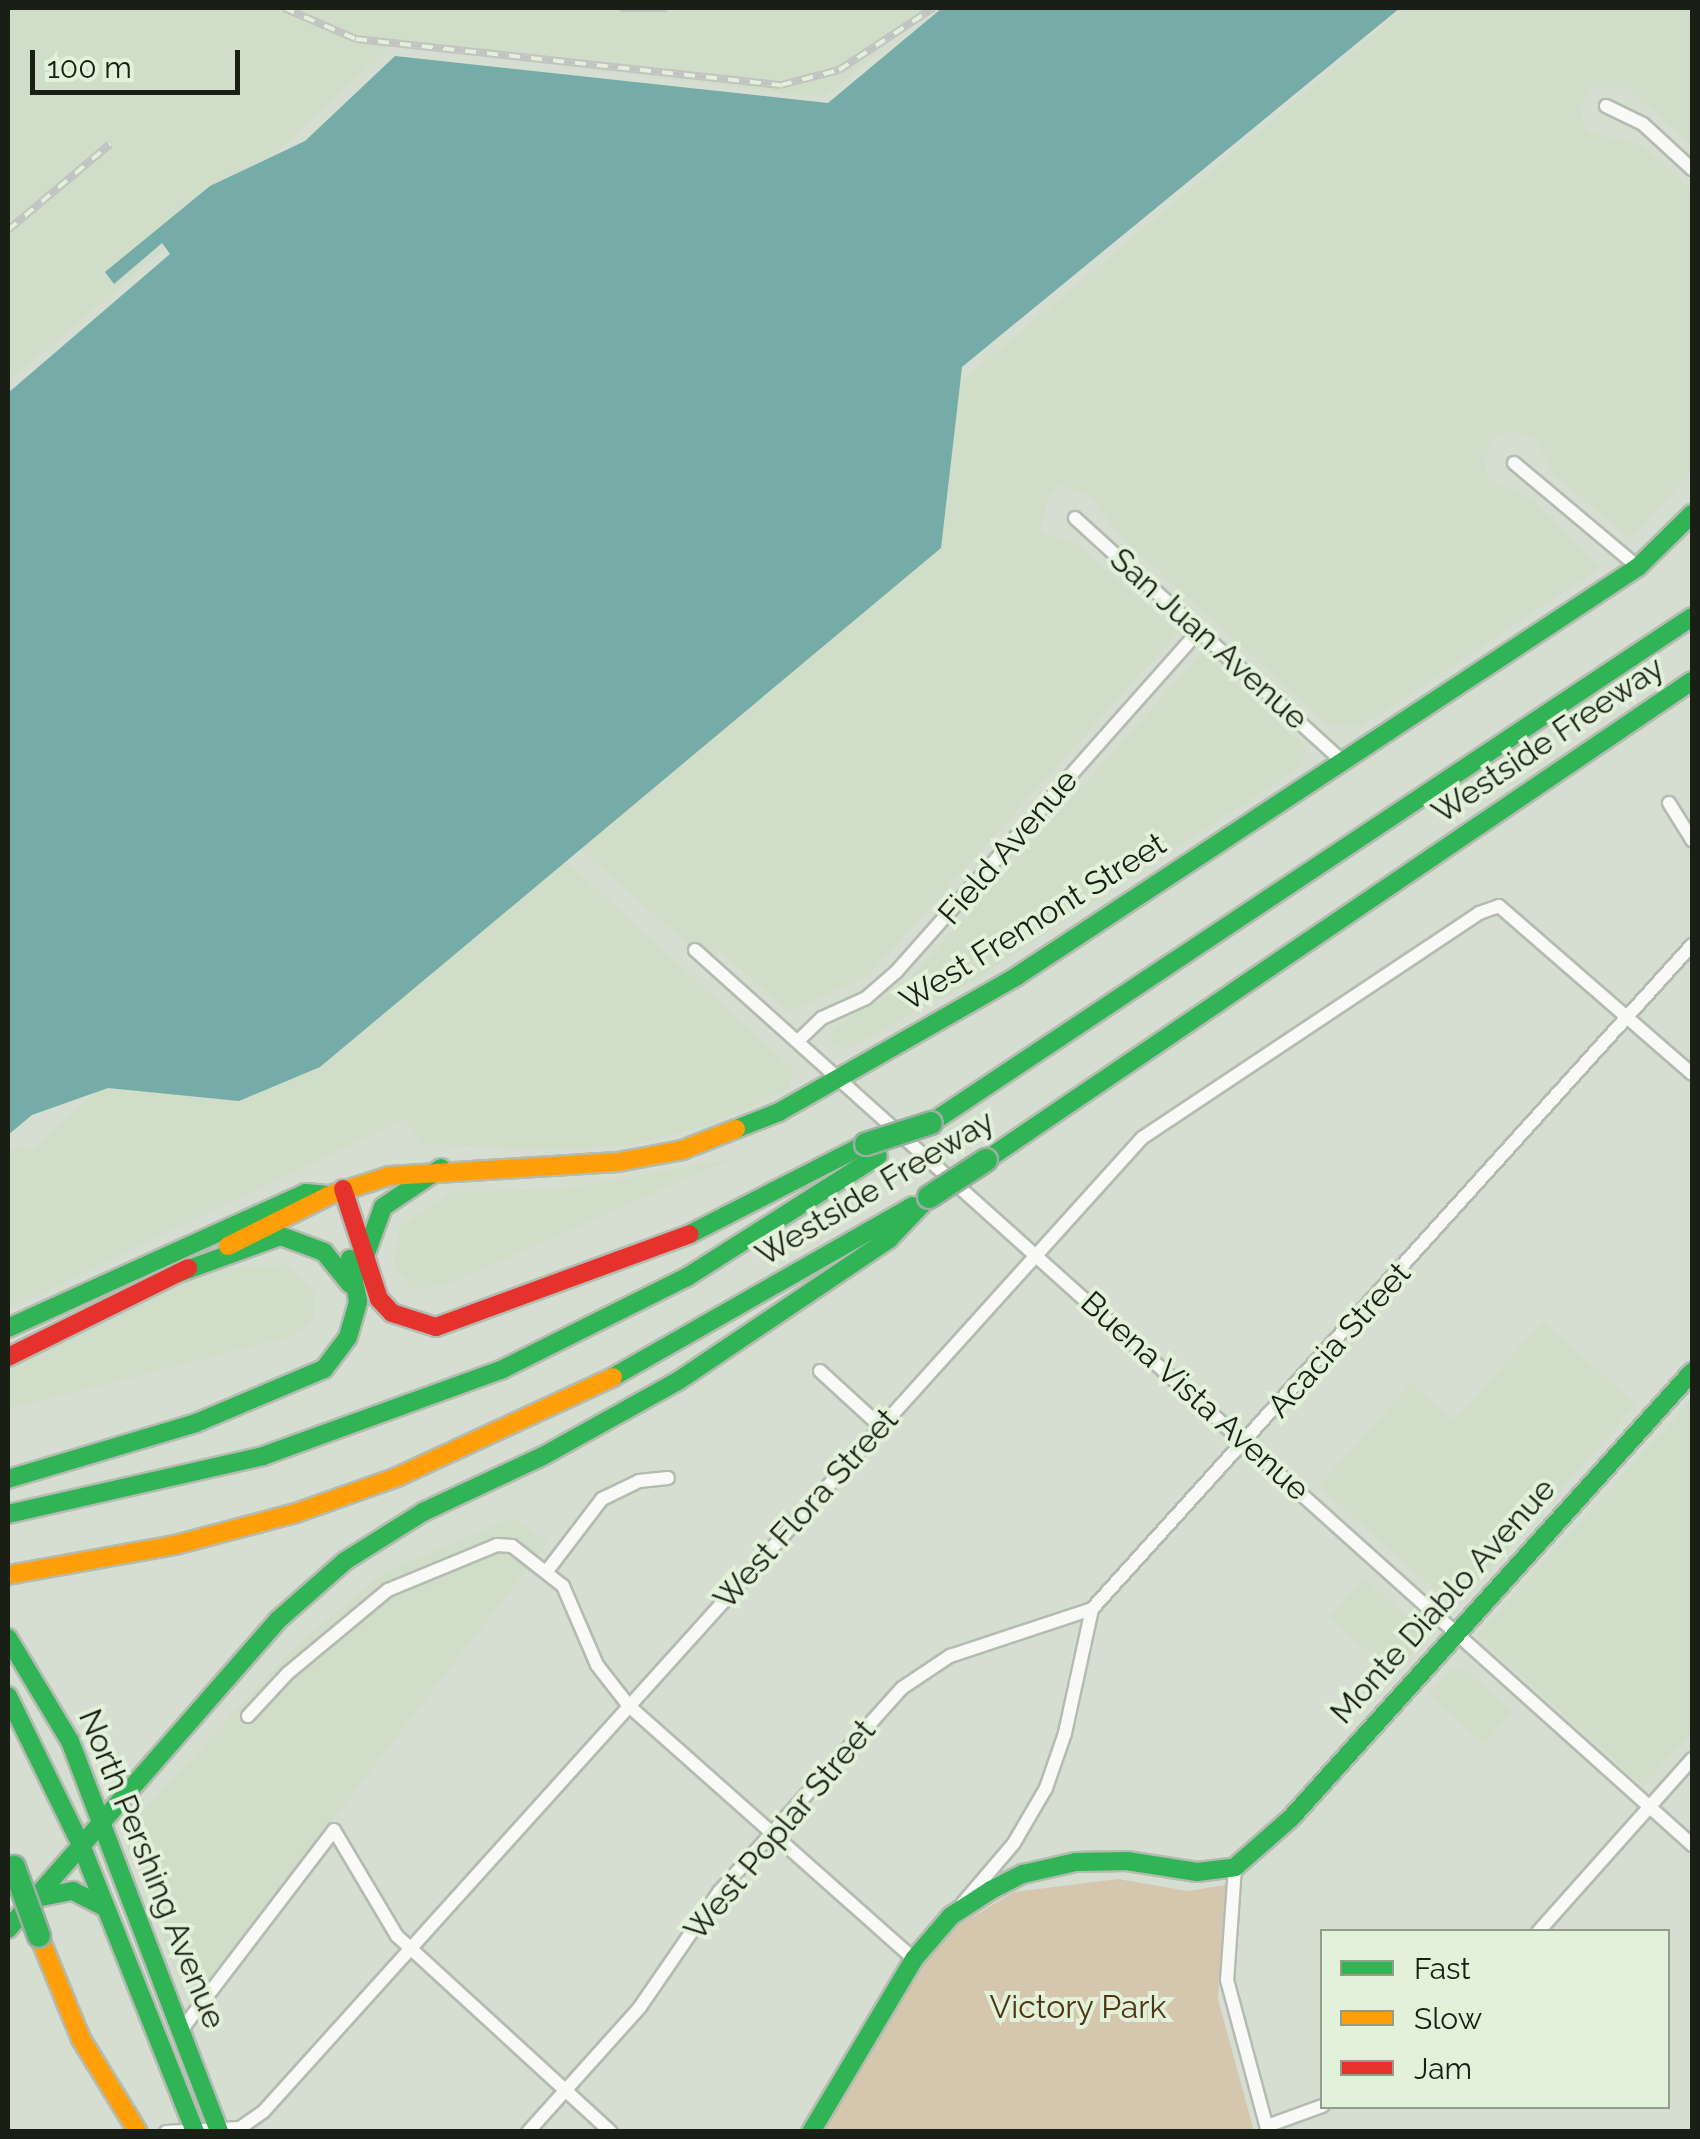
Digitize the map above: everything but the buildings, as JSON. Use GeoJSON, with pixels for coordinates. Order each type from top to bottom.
{"type":"FeatureCollection","features":[{"type":"Feature","properties":{"kind":"main road","name":"West Fremont Street"},"geometry":{"type":"LineString","coordinates":[[8,1328],[306,1193],[337,1192],[442,1168],[618,1162],[682,1150],[779,1112],[1017,976],[1638,568],[1692,514]]}},
{"type":"Feature","properties":{"kind":"main road","name":"Westside Freeway"},"geometry":{"type":"LineString","coordinates":[[19,1512],[263,1456],[501,1370],[688,1277],[872,1150],[935,1121],[1692,618]]}},
{"type":"Feature","properties":{"kind":"main road","name":"Westside Freeway"},"geometry":{"type":"LineString","coordinates":[[8,1575],[296,1513],[428,1464],[602,1384],[929,1198],[1692,681]]}},
{"type":"Feature","properties":{"kind":"main road"},"geometry":{"type":"LineString","coordinates":[[337,1192],[368,1278],[392,1314],[424,1326],[452,1325],[656,1251],[872,1150]]}},
{"type":"Feature","properties":{"kind":"main road"},"geometry":{"type":"LineString","coordinates":[[364,1259],[384,1208],[403,1188],[442,1168]]}},
{"type":"Feature","properties":{"kind":"main road","name":"West Fremont Street"},"geometry":{"type":"LineString","coordinates":[[8,1357],[337,1192]]}},
{"type":"Feature","properties":{"kind":"main road"},"geometry":{"type":"LineString","coordinates":[[15,1477],[196,1423],[308,1378],[343,1348],[358,1300],[337,1192]]}},
{"type":"Feature","properties":{"kind":"main road"},"geometry":{"type":"LineString","coordinates":[[8,1929],[278,1620],[345,1561],[423,1512],[543,1456],[678,1381],[889,1239],[929,1198]]}},
{"type":"Feature","properties":{"kind":"main road"},"geometry":{"type":"LineString","coordinates":[[178,1273],[281,1236],[298,1238],[338,1264],[358,1300]]}},
{"type":"Feature","properties":{"kind":"main road"},"geometry":{"type":"LineString","coordinates":[[126,1298],[143,1265]]}},
{"type":"Feature","properties":{"kind":"main road","name":"Monte Diablo Avenue"},"geometry":{"type":"LineString","coordinates":[[1235,1867],[1292,1818],[1692,1372]]}},
{"type":"Feature","properties":{"kind":"main road","name":"North Pershing Avenue"},"geometry":{"type":"LineString","coordinates":[[8,1638],[70,1741],[182,2029],[206,2129]]}},
{"type":"Feature","properties":{"kind":"main road"},"geometry":{"type":"LineString","coordinates":[[8,1658],[35,1678]]}},
{"type":"Feature","properties":{"kind":"main road","name":"North Pershing Avenue"},"geometry":{"type":"LineString","coordinates":[[8,1696],[81,1846],[118,1939],[206,2129]]}},
{"type":"Feature","properties":{"kind":"main road"},"geometry":{"type":"LineString","coordinates":[[11,1857],[81,2039],[138,2132]]}},
{"type":"Feature","properties":{"kind":"main road"},"geometry":{"type":"LineString","coordinates":[[812,2132],[914,1959],[951,1916],[1024,1874],[1061,1864],[1127,1861],[1197,1872],[1235,1867]]}},
{"type":"Feature","properties":{"kind":"main road"},"geometry":{"type":"LineString","coordinates":[[36,1898],[73,1890],[106,1910]]}},
{"type":"Feature","properties":{"kind":"main road"},"geometry":{"type":"LineString","coordinates":[[118,1939],[135,1951],[160,2012],[182,2029]]}},
{"type":"Feature","properties":{"kind":"street"},"geometry":{"type":"LineString","coordinates":[[1606,106],[1644,124],[1692,169]]}},
{"type":"Feature","properties":{"kind":"street"},"geometry":{"type":"LineString","coordinates":[[1514,463],[1638,568]]}},
{"type":"Feature","properties":{"kind":"street","name":"San Juan Avenue"},"geometry":{"type":"LineString","coordinates":[[1075,518],[1342,761]]}},
{"type":"Feature","properties":{"kind":"street","name":"Field Avenue"},"geometry":{"type":"LineString","coordinates":[[799,1040],[822,1018],[866,998],[896,972],[1199,631]]}},
{"type":"Feature","properties":{"kind":"street"},"geometry":{"type":"LineString","coordinates":[[1670,802],[1692,840]]}},
{"type":"Feature","properties":{"kind":"street","name":"West Flora Street"},"geometry":{"type":"LineString","coordinates":[[166,2132],[240,2128],[264,2111],[1142,1138],[1486,909],[1512,912],[1628,1017]]}},
{"type":"Feature","properties":{"kind":"street","name":"Acacia Street"},"geometry":{"type":"LineString","coordinates":[[1092,1610],[1247,1443],[1692,945]]}},
{"type":"Feature","properties":{"kind":"street","name":"Buena Vista Avenue"},"geometry":{"type":"LineString","coordinates":[[694,950],[1036,1252],[1692,1845]]}},
{"type":"Feature","properties":{"kind":"street"},"geometry":{"type":"LineString","coordinates":[[1628,1017],[1692,1074]]}},
{"type":"Feature","properties":{"kind":"street"},"geometry":{"type":"LineString","coordinates":[[820,1371],[880,1426]]}},
{"type":"Feature","properties":{"kind":"street"},"geometry":{"type":"LineString","coordinates":[[546,1571],[602,1500],[639,1481],[668,1478]]}},
{"type":"Feature","properties":{"kind":"street"},"geometry":{"type":"LineString","coordinates":[[248,1716],[288,1673],[400,1583],[497,1544],[520,1550],[563,1586],[597,1666],[629,1706],[770,1836],[914,1959]]}},
{"type":"Feature","properties":{"kind":"street"},"geometry":{"type":"LineString","coordinates":[[951,1916],[1014,1843],[1046,1788],[1066,1733],[1092,1610]]}},
{"type":"Feature","properties":{"kind":"street","name":"West Poplar Street"},"geometry":{"type":"LineString","coordinates":[[528,2132],[640,2007],[719,1892],[918,1674],[950,1656],[1092,1610]]}},
{"type":"Feature","properties":{"kind":"street"},"geometry":{"type":"LineString","coordinates":[[1541,1929],[1692,1758]]}},
{"type":"Feature","properties":{"kind":"street"},"geometry":{"type":"LineString","coordinates":[[182,2029],[334,1830],[411,1950],[611,2132]]}},
{"type":"Feature","properties":{"kind":"street"},"geometry":{"type":"LineString","coordinates":[[1235,1867],[1227,1980],[1268,2129],[1320,2107]]}},
{"type":"Feature","properties":{"kind":"shaded area"},"geometry":{"type":"Polygon","coordinates":[[[8,8],[930,8],[824,98],[392,45],[264,164],[8,382],[8,8]]]}},
{"type":"Feature","properties":{"kind":"shaded area"},"geometry":{"type":"Polygon","coordinates":[[[1405,8],[1692,8],[1692,146],[1626,87],[1591,87],[1579,109],[1588,132],[1643,145],[1692,190],[1692,471],[1631,539],[1552,473],[1534,438],[1515,431],[1495,437],[1483,460],[1490,480],[1533,500],[1601,567],[1360,727],[1327,724],[1117,533],[1092,497],[1062,485],[1048,495],[1041,533],[1074,542],[1178,632],[868,976],[789,1012],[720,951],[708,962],[565,836],[552,848],[793,1069],[789,1088],[712,1124],[637,1144],[560,1150],[423,1144],[405,1119],[8,1309],[8,1153],[20,1146],[29,1152],[261,943],[941,399],[1405,8]]]}},
{"type":"Feature","properties":{"kind":"shaded area"},"geometry":{"type":"Polygon","coordinates":[[[1202,653],[1307,749],[1302,766],[973,981],[848,1049],[830,1044],[833,1028],[901,988],[1202,653]]]}},
{"type":"Feature","properties":{"kind":"shaded area"},"geometry":{"type":"Polygon","coordinates":[[[733,1158],[444,1286],[412,1288],[394,1266],[399,1227],[453,1192],[566,1189],[733,1158]]]}},
{"type":"Feature","properties":{"kind":"shaded area"},"geometry":{"type":"Polygon","coordinates":[[[287,1265],[315,1291],[315,1319],[289,1337],[8,1409],[8,1371],[30,1357],[218,1268],[287,1265]]]}},
{"type":"Feature","properties":{"kind":"shaded area"},"geometry":{"type":"Polygon","coordinates":[[[1543,1321],[1636,1405],[1455,1608],[1319,1486],[1411,1383],[1454,1421],[1543,1321]]]}},
{"type":"Feature","properties":{"kind":"shaded area"},"geometry":{"type":"Polygon","coordinates":[[[1692,1399],[1692,1732],[1643,1786],[1477,1635],[1692,1399]]]}},
{"type":"Feature","properties":{"kind":"shaded area"},"geometry":{"type":"Polygon","coordinates":[[[512,1518],[548,1542],[189,2005],[127,1846],[132,1822],[297,1645],[384,1572],[512,1518]]]}},
{"type":"Feature","properties":{"kind":"shaded area"},"geometry":{"type":"Polygon","coordinates":[[[1364,1578],[1421,1630],[1421,1646],[1394,1675],[1329,1617],[1364,1578]]]}},
{"type":"Feature","properties":{"kind":"shaded area"},"geometry":{"type":"Polygon","coordinates":[[[1464,1669],[1513,1712],[1484,1744],[1428,1694],[1449,1671],[1464,1669]]]}},
{"type":"Feature","properties":{"kind":"green space","name":"Victory Park"},"geometry":{"type":"Polygon","coordinates":[[[1118,1879],[1188,1891],[1226,1885],[1218,1999],[1254,2131],[816,2132],[883,2006],[942,1935],[1014,1892],[1118,1879]]]}},
{"type":"Feature","properties":{"kind":"water"},"geometry":{"type":"Polygon","coordinates":[[[942,8],[1400,8],[962,367],[941,548],[320,1067],[239,1101],[108,1088],[32,1115],[8,1135],[8,393],[170,254],[162,243],[114,284],[105,272],[210,186],[305,141],[395,56],[828,103],[942,8]]]}},
{"type":"Feature","properties":{"kind":"railway"},"geometry":{"type":"LineString","coordinates":[[284,8],[356,39],[781,85],[839,70],[933,8]]}},
{"type":"Feature","properties":{"kind":"railway"},"geometry":{"type":"LineString","coordinates":[[620,8],[667,8]]}},
{"type":"Feature","properties":{"kind":"railway"},"geometry":{"type":"LineString","coordinates":[[8,230],[110,144]]}},
{"type":"Feature","properties":{"kind":"traffic: fast"},"geometry":{"type":"LineString","coordinates":[[736,1129],[779,1112],[1017,976],[1638,567],[1692,514]]}},
{"type":"Feature","properties":{"kind":"traffic: fast"},"geometry":{"type":"LineString","coordinates":[[931,1123],[1692,617]]}},
{"type":"Feature","properties":{"kind":"traffic: fast"},"geometry":{"type":"LineString","coordinates":[[986,1160],[1692,681]]}},
{"type":"Feature","properties":{"kind":"traffic: fast"},"geometry":{"type":"LineString","coordinates":[[866,1144],[931,1123]]}},
{"type":"Feature","properties":{"kind":"traffic: fast"},"geometry":{"type":"LineString","coordinates":[[690,1234],[866,1144]]}},
{"type":"Feature","properties":{"kind":"traffic: fast"},"geometry":{"type":"LineString","coordinates":[[8,1514],[263,1456],[501,1370],[687,1277],[878,1156]]}},
{"type":"Feature","properties":{"kind":"traffic: fast"},"geometry":{"type":"LineString","coordinates":[[929,1197],[986,1160]]}},
{"type":"Feature","properties":{"kind":"traffic: fast"},"geometry":{"type":"LineString","coordinates":[[365,1256],[383,1207],[441,1168]]}},
{"type":"Feature","properties":{"kind":"traffic: fast"},"geometry":{"type":"LineString","coordinates":[[8,1328],[306,1193],[330,1195]]}},
{"type":"Feature","properties":{"kind":"traffic: fast"},"geometry":{"type":"LineString","coordinates":[[101,1823],[278,1620],[345,1561],[423,1512],[543,1456],[678,1381],[889,1239],[929,1197]]}},
{"type":"Feature","properties":{"kind":"traffic: fast"},"geometry":{"type":"LineString","coordinates":[[613,1377],[913,1206]]}},
{"type":"Feature","properties":{"kind":"traffic: fast"},"geometry":{"type":"LineString","coordinates":[[178,1273],[281,1236],[324,1252],[350,1284]]}},
{"type":"Feature","properties":{"kind":"traffic: fast"},"geometry":{"type":"LineString","coordinates":[[8,1479],[196,1423],[324,1369],[348,1337],[358,1301],[350,1259]]}},
{"type":"Feature","properties":{"kind":"traffic: fast"},"geometry":{"type":"LineString","coordinates":[[811,2132],[914,1959],[951,1916],[991,1890],[1023,1874],[1076,1862],[1127,1861],[1197,1872],[1235,1867],[1291,1818],[1692,1372]]}},
{"type":"Feature","properties":{"kind":"traffic: fast"},"geometry":{"type":"LineString","coordinates":[[8,1638],[70,1741],[219,2132]]}},
{"type":"Feature","properties":{"kind":"traffic: fast"},"geometry":{"type":"LineString","coordinates":[[8,1696],[81,1845],[195,2132]]}},
{"type":"Feature","properties":{"kind":"traffic: fast"},"geometry":{"type":"LineString","coordinates":[[8,1929],[101,1823]]}},
{"type":"Feature","properties":{"kind":"traffic: fast"},"geometry":{"type":"LineString","coordinates":[[14,1867],[39,1936]]}},
{"type":"Feature","properties":{"kind":"traffic: fast"},"geometry":{"type":"LineString","coordinates":[[36,1898],[73,1891],[104,1907]]}},
{"type":"Feature","properties":{"kind":"traffic: slow"},"geometry":{"type":"LineString","coordinates":[[228,1246],[330,1195],[389,1176],[618,1162],[682,1150],[736,1129]]}},
{"type":"Feature","properties":{"kind":"traffic: slow"},"geometry":{"type":"LineString","coordinates":[[8,1575],[175,1545],[296,1513],[397,1477],[613,1377]]}},
{"type":"Feature","properties":{"kind":"traffic: slow"},"geometry":{"type":"LineString","coordinates":[[39,1936],[81,2039],[138,2132]]}},
{"type":"Feature","properties":{"kind":"traffic: jam"},"geometry":{"type":"LineString","coordinates":[[343,1189],[379,1299],[392,1313],[436,1327],[690,1234]]}},
{"type":"Feature","properties":{"kind":"traffic: jam"},"geometry":{"type":"LineString","coordinates":[[8,1357],[188,1268]]}}]}
